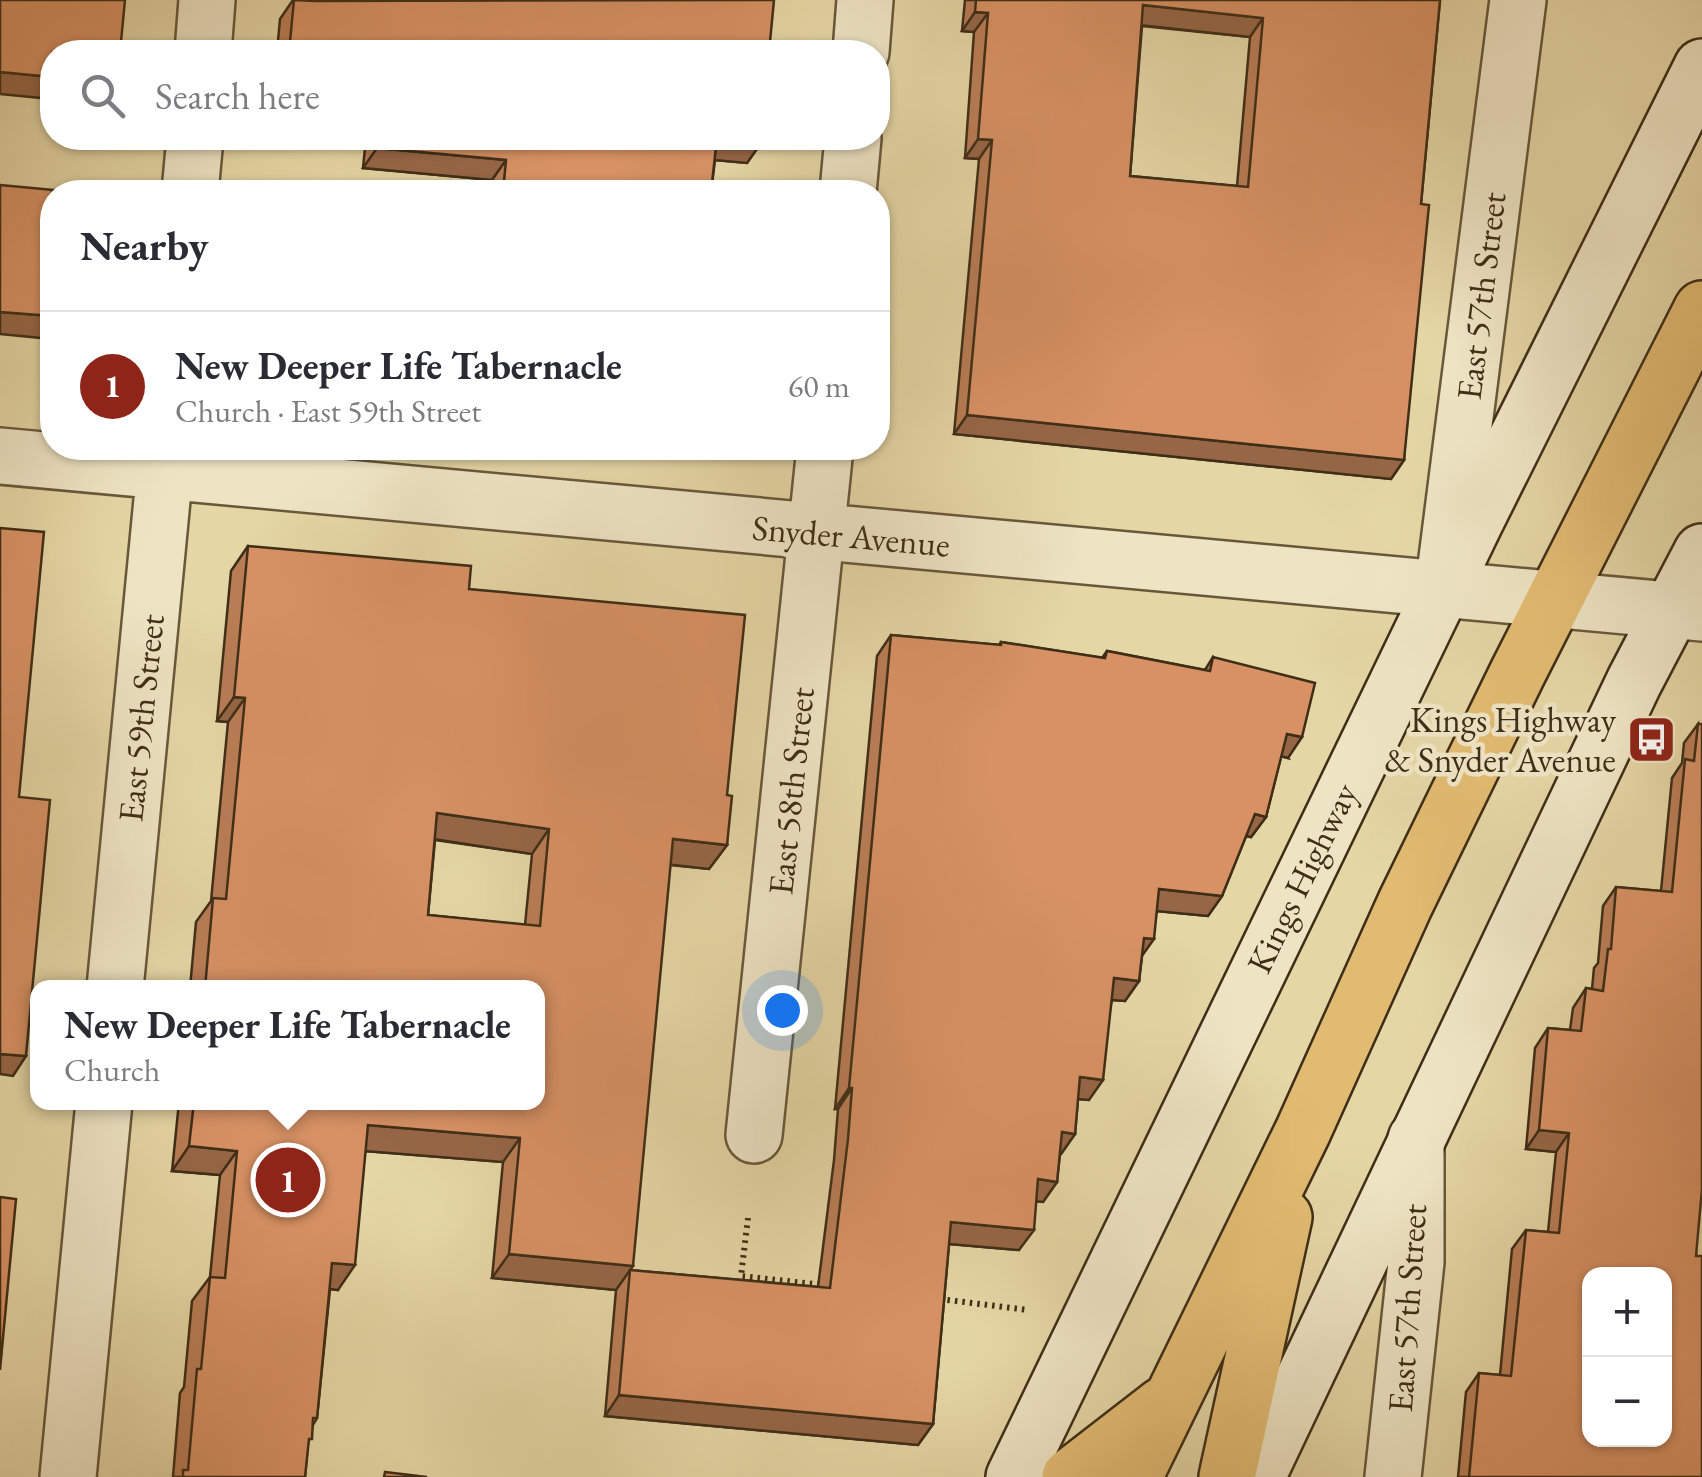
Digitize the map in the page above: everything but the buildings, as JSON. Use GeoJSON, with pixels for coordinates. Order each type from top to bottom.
{"type":"FeatureCollection","features":[{"type":"Feature","properties":{"kind":"main road"},"geometry":{"type":"LineString","coordinates":[[1134,1477],[1303,1131],[1412,891],[1702,309]]}},
{"type":"Feature","properties":{"kind":"main road"},"geometry":{"type":"LineString","coordinates":[[1227,1477],[1303,1131]]}},
{"type":"Feature","properties":{"kind":"main road"},"geometry":{"type":"LineString","coordinates":[[1070,1477],[1173,1397]]}},
{"type":"Feature","properties":{"kind":"street"},"geometry":{"type":"LineString","coordinates":[[203,40],[208,0]]}},
{"type":"Feature","properties":{"kind":"street"},"geometry":{"type":"LineString","coordinates":[[861,40],[865,0]]}},
{"type":"Feature","properties":{"kind":"street","name":"East 57th Street"},"geometry":{"type":"LineString","coordinates":[[1443,591],[1518,0]]}},
{"type":"Feature","properties":{"kind":"street","name":"Kings Highway"},"geometry":{"type":"LineString","coordinates":[[1014,1477],[1443,591],[1702,68]]}},
{"type":"Feature","properties":{"kind":"street"},"geometry":{"type":"LineString","coordinates":[[191,180],[194,150]]}},
{"type":"Feature","properties":{"kind":"street"},"geometry":{"type":"LineString","coordinates":[[849,180],[852,150]]}},
{"type":"Feature","properties":{"kind":"street","name":"Snyder Avenue"},"geometry":{"type":"LineString","coordinates":[[0,456],[40,457]]}},
{"type":"Feature","properties":{"kind":"street","name":"East 59th Street"},"geometry":{"type":"LineString","coordinates":[[116,980],[166,460]]}},
{"type":"Feature","properties":{"kind":"street","name":"Snyder Avenue"},"geometry":{"type":"LineString","coordinates":[[175,460],[818,532],[1687,612]]}},
{"type":"Feature","properties":{"kind":"street","name":"East 58th Street"},"geometry":{"type":"LineString","coordinates":[[754,1134],[824,460]]}},
{"type":"Feature","properties":{"kind":"street"},"geometry":{"type":"LineString","coordinates":[[1257,1477],[1634,682],[1687,612],[1702,552]]}},
{"type":"Feature","properties":{"kind":"street"},"geometry":{"type":"LineString","coordinates":[[68,1477],[103,1110]]}},
{"type":"Feature","properties":{"kind":"street","name":"East 57th Street"},"geometry":{"type":"LineString","coordinates":[[1392,1477],[1416,1262],[1416,1140]]}},
{"type":"Feature","properties":{"kind":"path"},"geometry":{"type":"LineString","coordinates":[[748,1218],[742,1276],[837,1287]]}},
{"type":"Feature","properties":{"kind":"path"},"geometry":{"type":"LineString","coordinates":[[932,1298],[1028,1310]]}},
{"type":"Feature","properties":{"kind":"place","name":"Kings Highway & Snyder Avenue"},"geometry":{"type":"Point","coordinates":[1651,740]}},
{"type":"Feature","properties":{"kind":"place","name":"New Deeper Life Tabernacle"},"geometry":{"type":"Point","coordinates":[288,1180]}}]}
